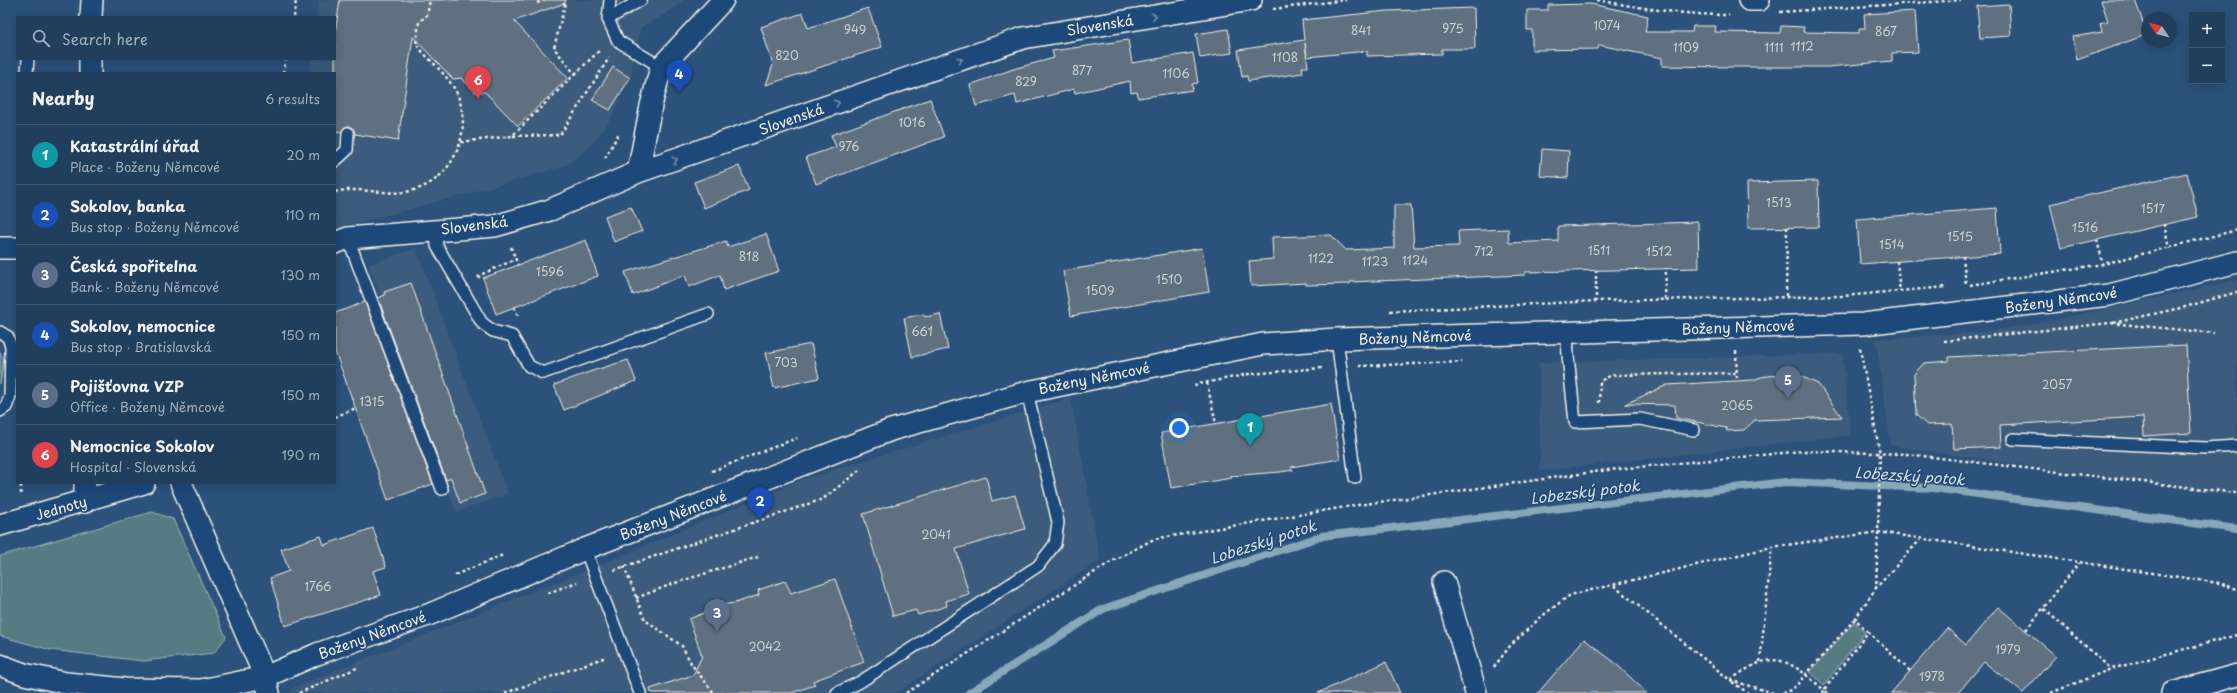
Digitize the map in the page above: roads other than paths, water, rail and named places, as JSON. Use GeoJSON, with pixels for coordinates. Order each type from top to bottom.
{"type":"FeatureCollection","features":[{"type":"Feature","properties":{"kind":"street"},"geometry":{"type":"LineString","coordinates":[[91,16],[92,0]]}},
{"type":"Feature","properties":{"kind":"street"},"geometry":{"type":"LineString","coordinates":[[638,172],[651,106],[661,67],[723,0]]}},
{"type":"Feature","properties":{"kind":"street","name":"Slovenská"},"geometry":{"type":"LineString","coordinates":[[342,241],[436,230],[494,226],[550,210],[638,172],[1023,38],[1251,0]]}},
{"type":"Feature","properties":{"kind":"street"},"geometry":{"type":"LineString","coordinates":[[1749,0],[1759,0]]}},
{"type":"Feature","properties":{"kind":"street"},"geometry":{"type":"LineString","coordinates":[[90,60],[90,72]]}},
{"type":"Feature","properties":{"kind":"street"},"geometry":{"type":"LineString","coordinates":[[0,248],[16,248]]}},
{"type":"Feature","properties":{"kind":"street","name":"Boženy Němcové"},"geometry":{"type":"LineString","coordinates":[[0,664],[24,674],[66,683],[125,689],[201,690],[267,685],[317,654],[428,615],[585,549],[892,430],[1027,392],[1263,344],[1337,339],[1863,324],[2109,295],[2237,262]]}},
{"type":"Feature","properties":{"kind":"street","name":"Jednoty"},"geometry":{"type":"LineString","coordinates":[[0,526],[85,492],[137,484]]}},
{"type":"Feature","properties":{"kind":"street"},"geometry":{"type":"LineString","coordinates":[[181,484],[267,685]]}},
{"type":"Feature","properties":{"kind":"street"},"geometry":{"type":"LineString","coordinates":[[1444,582],[1476,693]]}},
{"type":"Feature","properties":{"kind":"street"},"geometry":{"type":"LineString","coordinates":[[2172,693],[2237,675]]}},
{"type":"Feature","properties":{"kind":"lane"},"geometry":{"type":"LineString","coordinates":[[610,0],[608,19],[618,41],[661,67]]}},
{"type":"Feature","properties":{"kind":"lane"},"geometry":{"type":"LineString","coordinates":[[608,19],[641,0]]}},
{"type":"Feature","properties":{"kind":"lane"},"geometry":{"type":"LineString","coordinates":[[27,72],[28,60]]}},
{"type":"Feature","properties":{"kind":"lane"},"geometry":{"type":"LineString","coordinates":[[336,160],[347,150],[348,133]]}},
{"type":"Feature","properties":{"kind":"lane"},"geometry":{"type":"LineString","coordinates":[[436,230],[437,246],[482,323],[493,331],[512,336],[529,366],[543,373],[708,314]]}},
{"type":"Feature","properties":{"kind":"lane"},"geometry":{"type":"LineString","coordinates":[[342,241],[442,489]]}},
{"type":"Feature","properties":{"kind":"lane"},"geometry":{"type":"LineString","coordinates":[[0,332],[8,337],[12,347],[10,396],[6,407],[0,411]]}},
{"type":"Feature","properties":{"kind":"lane"},"geometry":{"type":"LineString","coordinates":[[1567,332],[1575,422],[1640,419],[1694,430]]}},
{"type":"Feature","properties":{"kind":"lane"},"geometry":{"type":"LineString","coordinates":[[1337,339],[1339,366],[1355,478]]}},
{"type":"Feature","properties":{"kind":"lane"},"geometry":{"type":"LineString","coordinates":[[837,693],[860,682],[887,666],[1038,566],[1055,544],[1058,522],[1027,392]]}},
{"type":"Feature","properties":{"kind":"lane"},"geometry":{"type":"LineString","coordinates":[[2013,438],[2206,448],[2237,446]]}},
{"type":"Feature","properties":{"kind":"lane"},"geometry":{"type":"LineString","coordinates":[[585,549],[594,576],[640,693]]}},
{"type":"Feature","properties":{"kind":"waterway","name":"Lobezský potok"},"geometry":{"type":"LineString","coordinates":[[969,693],[1103,609],[1322,536],[1786,482],[1933,488],[2237,529]]}},
{"type":"Feature","properties":{"kind":"place","name":"Sokolov, nemocnice"},"geometry":{"type":"Point","coordinates":[679,93]}},
{"type":"Feature","properties":{"kind":"place","name":"Nemocnice Sokolov"},"geometry":{"type":"Point","coordinates":[478,99]}},
{"type":"Feature","properties":{"kind":"place","name":"Pojišťovna VZP"},"geometry":{"type":"Point","coordinates":[1788,399]}},
{"type":"Feature","properties":{"kind":"place","name":"Katastrální úřad"},"geometry":{"type":"Point","coordinates":[1250,446]}},
{"type":"Feature","properties":{"kind":"place","name":"Sokolov, banka"},"geometry":{"type":"Point","coordinates":[760,520]}},
{"type":"Feature","properties":{"kind":"place","name":"Česká spořitelna"},"geometry":{"type":"Point","coordinates":[717,632]}}]}
